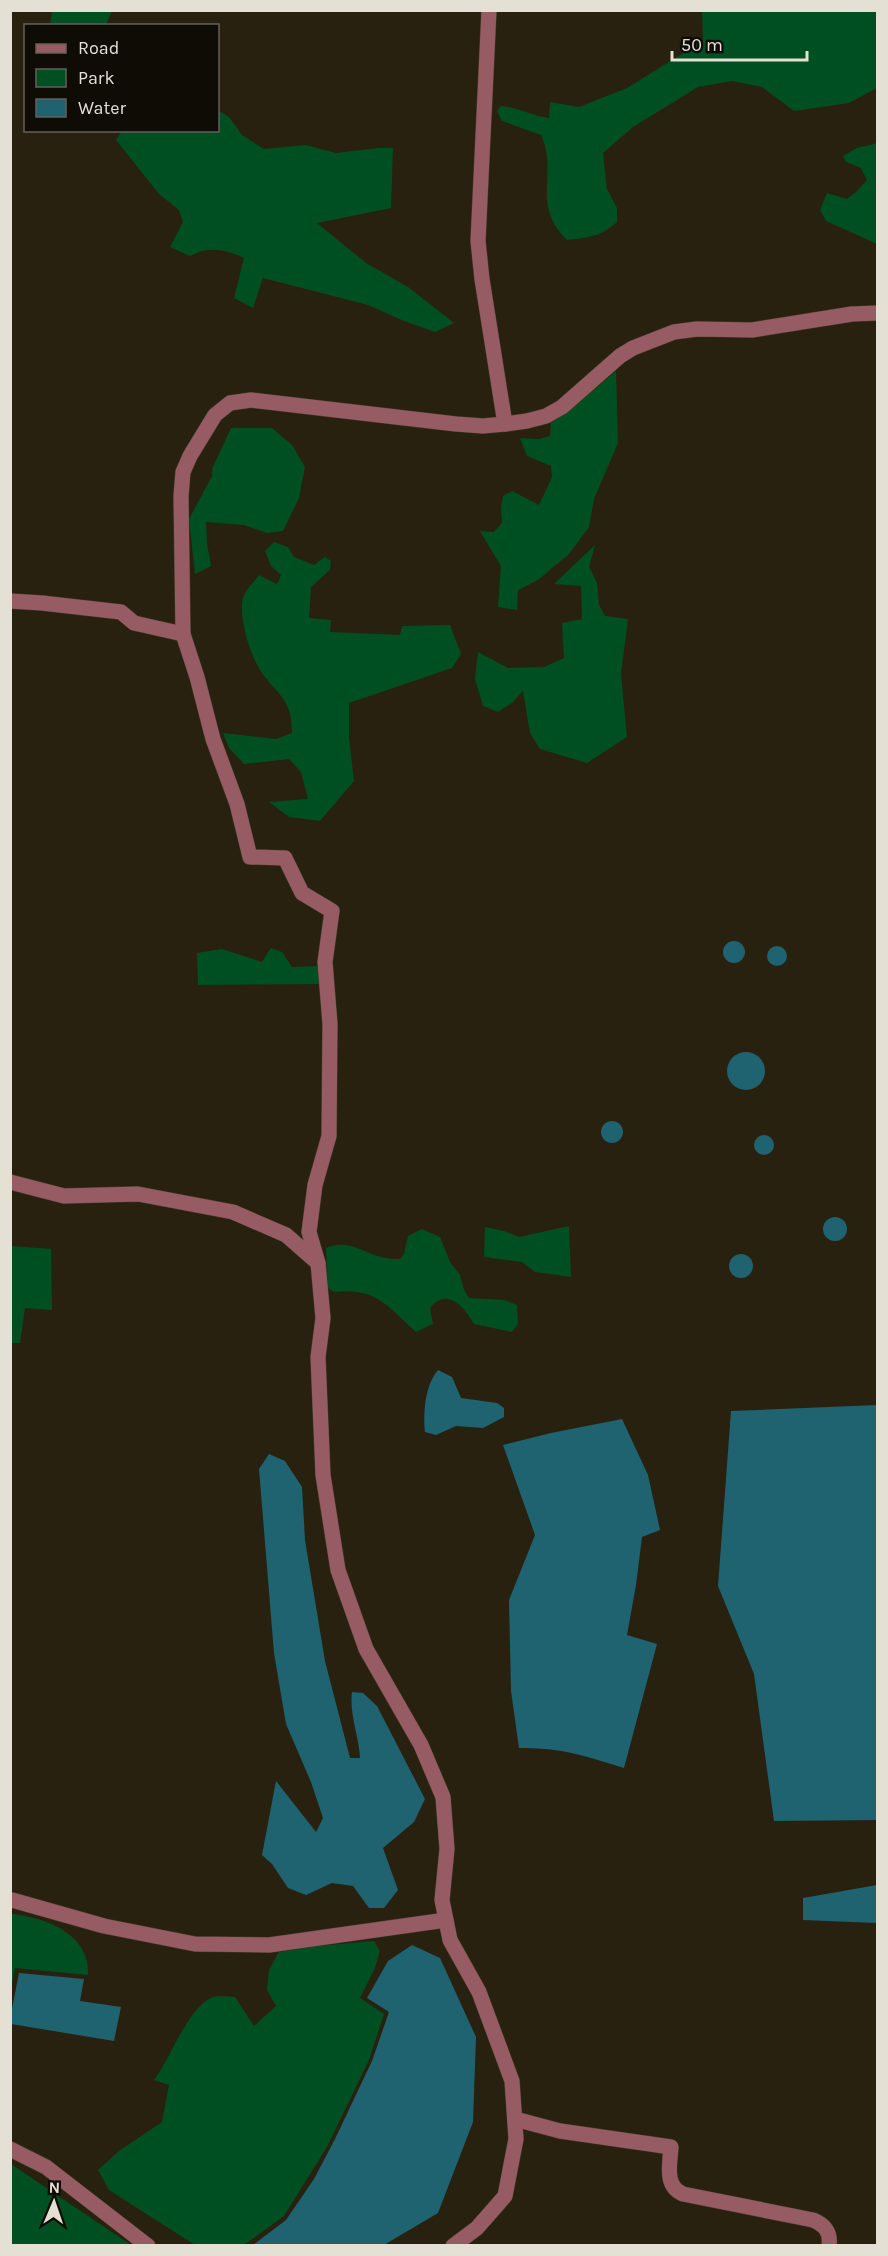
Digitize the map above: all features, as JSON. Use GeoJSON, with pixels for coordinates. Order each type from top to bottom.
{"type":"FeatureCollection","features":[{"type":"Feature","properties":{"kind":"street"},"geometry":{"type":"LineString","coordinates":[[489,10],[478,241],[505,424]]}},
{"type":"Feature","properties":{"kind":"street"},"geometry":{"type":"LineString","coordinates":[[453,2246],[477,2228],[505,2196],[516,2139],[512,2081],[479,1992],[450,1940],[442,1900],[447,1849],[443,1797],[420,1745],[366,1649],[338,1570],[323,1475],[318,1357],[323,1318],[318,1263],[309,1232],[315,1185],[329,1136],[330,1024],[326,962],[332,911],[302,893],[285,858],[250,856],[237,804],[213,739],[183,633],[181,496],[183,472],[214,415],[230,403],[251,400],[483,426],[528,421],[546,416],[561,407],[620,356],[633,348],[674,332],[697,329],[752,330],[852,314],[878,313]]}},
{"type":"Feature","properties":{"kind":"street"},"geometry":{"type":"LineString","coordinates":[[10,602],[42,603],[121,612],[134,623],[183,633]]}},
{"type":"Feature","properties":{"kind":"street"},"geometry":{"type":"LineString","coordinates":[[10,1182],[64,1196],[138,1194],[233,1212],[286,1235],[318,1263]]}},
{"type":"Feature","properties":{"kind":"street"},"geometry":{"type":"LineString","coordinates":[[12,1900],[104,1926],[195,1944],[269,1945],[446,1920]]}},
{"type":"Feature","properties":{"kind":"street"},"geometry":{"type":"LineString","coordinates":[[515,2119],[560,2131],[671,2147],[669,2177],[676,2191],[813,2220],[827,2229],[830,2238],[829,2246]]}},
{"type":"Feature","properties":{"kind":"street"},"geometry":{"type":"LineString","coordinates":[[10,2149],[46,2167],[148,2246]]}},
{"type":"Feature","properties":{"kind":"green space"},"geometry":{"type":"Polygon","coordinates":[[[52,10],[112,11],[106,24],[50,24],[52,10]]]}},
{"type":"Feature","properties":{"kind":"green space"},"geometry":{"type":"Polygon","coordinates":[[[702,11],[877,11],[877,88],[849,103],[794,111],[762,87],[732,81],[698,87],[633,127],[603,153],[607,189],[617,208],[617,222],[594,236],[567,240],[556,227],[550,214],[547,201],[546,149],[541,135],[502,121],[497,111],[501,106],[549,118],[550,102],[579,107],[627,88],[703,41],[702,11]]]}},
{"type":"Feature","properties":{"kind":"green space"},"geometry":{"type":"Polygon","coordinates":[[[219,111],[229,117],[242,135],[264,149],[306,145],[336,153],[393,148],[391,208],[317,223],[366,263],[408,287],[454,323],[435,332],[368,305],[263,278],[253,308],[234,298],[244,258],[217,250],[204,251],[190,256],[170,247],[183,222],[179,210],[159,194],[116,140],[121,132],[219,132],[219,111]]]}},
{"type":"Feature","properties":{"kind":"green space"},"geometry":{"type":"Polygon","coordinates":[[[878,143],[877,244],[826,221],[820,210],[827,193],[847,199],[867,180],[861,168],[846,162],[843,156],[857,148],[878,143]]]}},
{"type":"Feature","properties":{"kind":"green space"},"geometry":{"type":"Polygon","coordinates":[[[616,371],[618,443],[594,499],[589,527],[569,554],[538,580],[518,590],[517,610],[498,607],[501,566],[480,531],[494,532],[502,523],[503,496],[512,491],[539,505],[552,477],[551,466],[527,456],[520,438],[539,439],[550,436],[551,422],[571,409],[616,371]]]}},
{"type":"Feature","properties":{"kind":"green space"},"geometry":{"type":"Polygon","coordinates":[[[231,428],[272,428],[292,445],[305,467],[299,498],[283,531],[267,533],[244,525],[206,522],[211,566],[195,574],[189,519],[212,476],[212,469],[231,428]]]}},
{"type":"Feature","properties":{"kind":"green space"},"geometry":{"type":"Polygon","coordinates":[[[274,542],[288,547],[294,557],[314,565],[325,557],[331,561],[330,570],[311,587],[309,618],[331,620],[330,632],[400,635],[402,626],[450,625],[461,654],[452,668],[349,703],[349,738],[354,781],[320,821],[289,817],[269,802],[308,799],[301,772],[289,759],[244,764],[229,748],[223,733],[276,739],[292,733],[288,707],[260,670],[247,639],[242,616],[244,595],[259,575],[277,584],[281,575],[271,566],[265,551],[274,542]]]}},
{"type":"Feature","properties":{"kind":"green space"},"geometry":{"type":"Polygon","coordinates":[[[595,545],[589,567],[597,583],[599,605],[605,616],[628,619],[621,674],[627,737],[587,763],[540,749],[530,733],[523,691],[513,702],[498,712],[483,706],[475,679],[478,652],[508,668],[544,667],[564,658],[562,623],[582,619],[581,586],[554,584],[595,545]]]}},
{"type":"Feature","properties":{"kind":"green space"},"geometry":{"type":"Polygon","coordinates":[[[271,948],[282,952],[292,967],[322,966],[322,984],[198,985],[197,953],[222,949],[262,962],[271,948]]]}},
{"type":"Feature","properties":{"kind":"green space"},"geometry":{"type":"Polygon","coordinates":[[[569,1226],[571,1277],[535,1272],[522,1262],[484,1257],[485,1227],[519,1237],[569,1226]]]}},
{"type":"Feature","properties":{"kind":"green space"},"geometry":{"type":"Polygon","coordinates":[[[422,1229],[440,1237],[469,1298],[504,1300],[517,1305],[518,1324],[512,1332],[474,1324],[461,1306],[449,1299],[443,1299],[430,1308],[433,1324],[416,1332],[380,1300],[360,1292],[334,1292],[328,1288],[326,1248],[347,1245],[383,1258],[400,1259],[404,1254],[408,1236],[422,1229]]]}},
{"type":"Feature","properties":{"kind":"green space"},"geometry":{"type":"Polygon","coordinates":[[[11,1246],[51,1249],[52,1310],[25,1308],[20,1343],[11,1343],[11,1246]]]}},
{"type":"Feature","properties":{"kind":"green space"},"geometry":{"type":"Polygon","coordinates":[[[11,1914],[38,1919],[63,1930],[74,1938],[87,1961],[88,1975],[15,1968],[11,1988],[11,1914]]]}},
{"type":"Feature","properties":{"kind":"green space"},"geometry":{"type":"Polygon","coordinates":[[[374,1941],[380,1951],[375,1968],[360,1998],[384,2014],[369,2060],[327,2147],[284,2216],[244,2245],[195,2245],[109,2190],[98,2170],[119,2151],[162,2122],[169,2085],[154,2080],[188,2022],[203,2003],[214,1997],[235,1997],[254,2026],[276,2006],[267,1990],[269,1970],[279,1952],[374,1941]]]}},
{"type":"Feature","properties":{"kind":"green space"},"geometry":{"type":"Polygon","coordinates":[[[11,2164],[131,2245],[11,2245],[11,2164]]]}},
{"type":"Feature","properties":{"kind":"water"},"geometry":{"type":"Polygon","coordinates":[[[734,941],[744,948],[745,952],[738,962],[734,963],[724,956],[723,952],[730,942],[734,941]]]}},
{"type":"Feature","properties":{"kind":"water"},"geometry":{"type":"Polygon","coordinates":[[[773,946],[781,946],[787,952],[787,960],[781,966],[773,966],[767,960],[767,952],[773,946]]]}},
{"type":"Feature","properties":{"kind":"water"},"geometry":{"type":"Polygon","coordinates":[[[746,1052],[759,1058],[765,1071],[759,1084],[746,1090],[733,1084],[727,1071],[733,1058],[746,1052]]]}},
{"type":"Feature","properties":{"kind":"water"},"geometry":{"type":"Polygon","coordinates":[[[608,1121],[616,1121],[623,1128],[623,1136],[616,1143],[608,1143],[601,1136],[601,1128],[608,1121]]]}},
{"type":"Feature","properties":{"kind":"water"},"geometry":{"type":"Polygon","coordinates":[[[764,1135],[771,1138],[774,1145],[771,1152],[764,1155],[757,1152],[754,1145],[757,1138],[764,1135]]]}},
{"type":"Feature","properties":{"kind":"water"},"geometry":{"type":"Polygon","coordinates":[[[835,1217],[844,1220],[847,1229],[844,1238],[835,1241],[826,1238],[823,1229],[826,1220],[835,1217]]]}},
{"type":"Feature","properties":{"kind":"water"},"geometry":{"type":"Polygon","coordinates":[[[741,1254],[746,1255],[752,1261],[752,1271],[746,1277],[741,1278],[736,1277],[730,1271],[729,1266],[730,1261],[736,1255],[741,1254]]]}},
{"type":"Feature","properties":{"kind":"water"},"geometry":{"type":"Polygon","coordinates":[[[438,1370],[452,1377],[461,1398],[497,1403],[504,1408],[504,1417],[483,1428],[456,1426],[436,1435],[425,1432],[426,1399],[430,1383],[438,1370]]]}},
{"type":"Feature","properties":{"kind":"water"},"geometry":{"type":"Polygon","coordinates":[[[877,1405],[877,1820],[774,1821],[754,1674],[718,1586],[731,1411],[877,1405]]]}},
{"type":"Feature","properties":{"kind":"water"},"geometry":{"type":"Polygon","coordinates":[[[622,1419],[648,1475],[660,1530],[642,1537],[627,1635],[657,1644],[624,1768],[572,1753],[519,1748],[511,1691],[509,1600],[535,1535],[503,1445],[622,1419]]]}},
{"type":"Feature","properties":{"kind":"water"},"geometry":{"type":"Polygon","coordinates":[[[269,1454],[285,1461],[302,1487],[305,1540],[325,1661],[350,1758],[360,1758],[351,1700],[352,1692],[363,1693],[377,1706],[425,1799],[414,1822],[383,1848],[398,1890],[384,1908],[369,1908],[353,1886],[332,1883],[306,1895],[288,1888],[272,1864],[262,1855],[276,1781],[316,1832],[323,1818],[311,1782],[286,1724],[274,1653],[259,1469],[269,1454]]]}},
{"type":"Feature","properties":{"kind":"water"},"geometry":{"type":"Polygon","coordinates":[[[877,1885],[877,1923],[803,1920],[803,1898],[877,1885]]]}},
{"type":"Feature","properties":{"kind":"water"},"geometry":{"type":"Polygon","coordinates":[[[412,1945],[440,1958],[476,2037],[473,2122],[438,2213],[384,2245],[253,2245],[286,2220],[314,2179],[372,2061],[389,2012],[367,1998],[388,1961],[412,1945]]]}},
{"type":"Feature","properties":{"kind":"water"},"geometry":{"type":"Polygon","coordinates":[[[19,1973],[84,1979],[80,2001],[121,2007],[114,2041],[11,2024],[19,1973]]]}}]}
